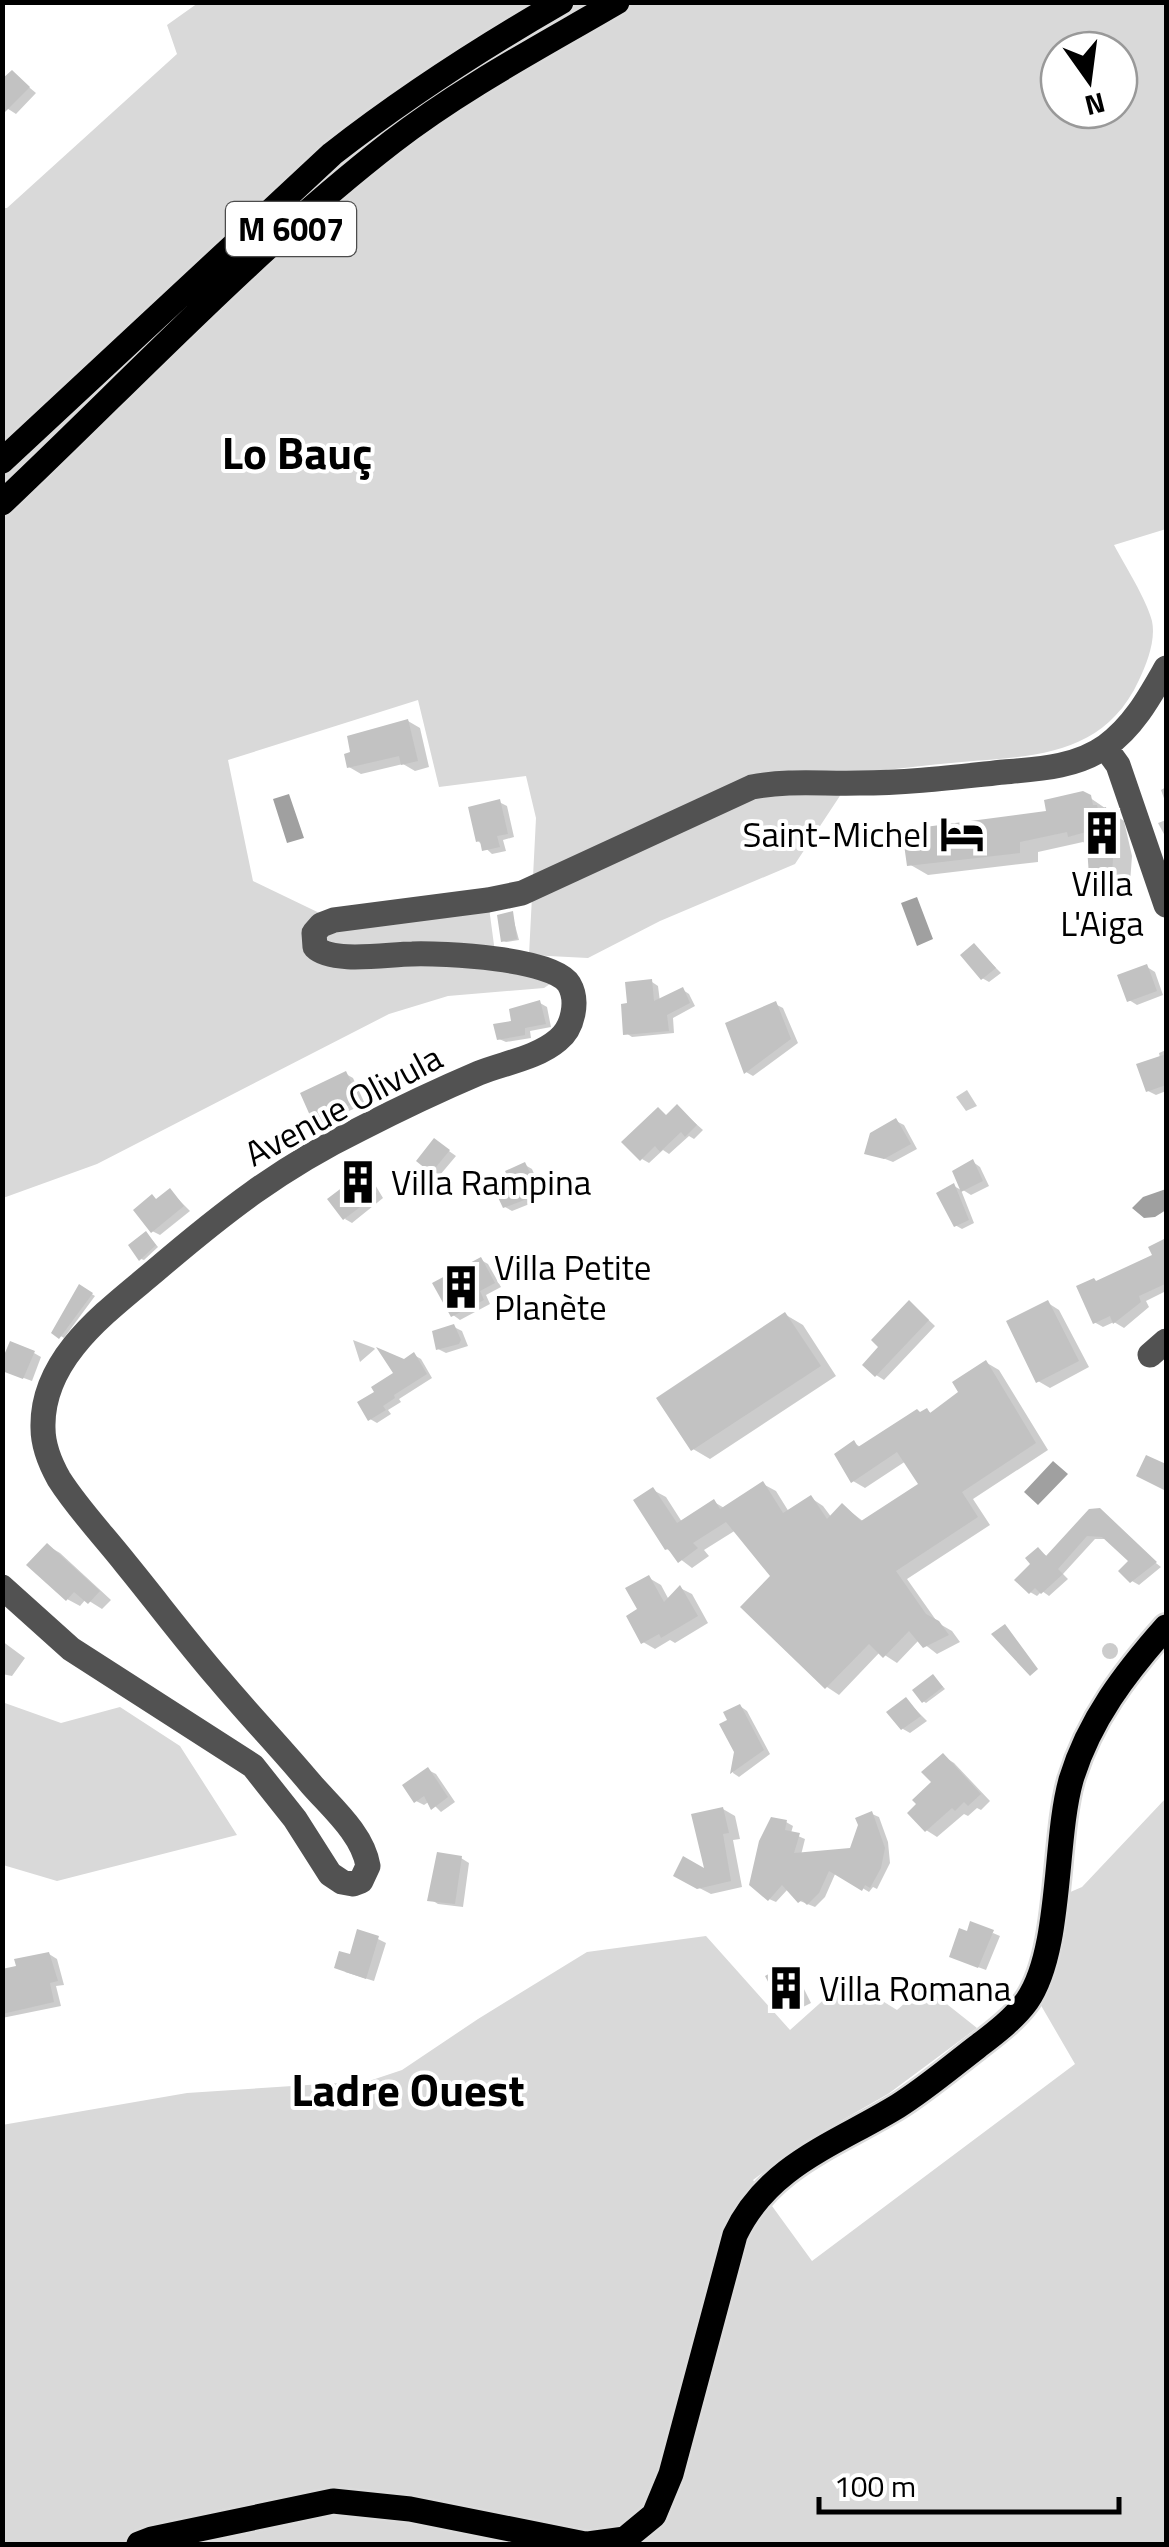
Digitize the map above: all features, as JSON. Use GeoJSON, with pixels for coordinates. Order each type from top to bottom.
{"type":"FeatureCollection","features":[{"type":"Feature","properties":{"kind":"main road","name":"M 6007"},"geometry":{"type":"LineString","coordinates":[[2,461],[332,154],[386,112],[561,2]]}},
{"type":"Feature","properties":{"kind":"main road","name":"M 6007"},"geometry":{"type":"LineString","coordinates":[[2,502],[264,253],[378,154],[448,101],[616,2]]}},
{"type":"Feature","properties":{"kind":"main road"},"geometry":{"type":"LineString","coordinates":[[139,2544],[334,2501],[410,2509],[587,2544],[624,2539],[654,2515],[671,2474],[735,2235],[748,2208],[800,2162],[899,2105],[946,2071],[1026,2002],[1042,1970],[1071,1781],[1096,1720],[1121,1681],[1166,1626]]}},
{"type":"Feature","properties":{"kind":"street","name":"Avenue Olivula"},"geometry":{"type":"LineString","coordinates":[[2,1587],[71,1649],[253,1766],[295,1819],[330,1874],[342,1882],[361,1881],[366,1874],[366,1858],[350,1830],[219,1680],[89,1518],[60,1480],[48,1456],[43,1430],[44,1406],[53,1382],[90,1326],[234,1203],[299,1161],[360,1129],[477,1074],[543,1050],[559,1040],[573,1015],[569,983],[554,971],[496,960],[417,954],[331,956],[314,947],[314,932],[334,920],[522,892],[752,787],[779,782],[862,784],[1024,771],[1070,763],[1105,747],[1137,716],[1166,668]]}},
{"type":"Feature","properties":{"kind":"street"},"geometry":{"type":"LineString","coordinates":[[1105,747],[1118,765],[1166,905]]}},
{"type":"Feature","properties":{"kind":"shaded area"},"geometry":{"type":"Polygon","coordinates":[[[198,3],[1166,3],[1166,529],[1114,545],[1149,612],[1152,644],[1142,673],[1124,705],[1087,738],[1015,757],[855,773],[795,864],[660,921],[588,958],[529,955],[536,818],[526,776],[439,787],[418,700],[228,760],[253,881],[334,920],[488,900],[496,960],[562,976],[544,988],[448,996],[389,1014],[97,1164],[3,1198],[2,208],[7,208],[177,54],[167,25],[198,3]]]}},
{"type":"Feature","properties":{"kind":"shaded area"},"geometry":{"type":"Polygon","coordinates":[[[289,794],[304,838],[287,843],[273,799],[289,794]]]}},
{"type":"Feature","properties":{"kind":"shaded area"},"geometry":{"type":"Polygon","coordinates":[[[917,897],[933,939],[917,946],[901,903],[917,897]]]}},
{"type":"Feature","properties":{"kind":"shaded area"},"geometry":{"type":"Polygon","coordinates":[[[1166,1189],[1166,1210],[1155,1217],[1144,1218],[1132,1208],[1143,1197],[1166,1189]]]}},
{"type":"Feature","properties":{"kind":"shaded area"},"geometry":{"type":"Polygon","coordinates":[[[1053,1461],[1068,1474],[1038,1505],[1024,1492],[1053,1461]]]}},
{"type":"Feature","properties":{"kind":"shaded area"},"geometry":{"type":"Polygon","coordinates":[[[2,1702],[61,1723],[120,1707],[180,1746],[237,1835],[57,1881],[3,1865],[2,1702]]]}},
{"type":"Feature","properties":{"kind":"shaded area"},"geometry":{"type":"Polygon","coordinates":[[[1166,1798],[1166,2544],[3,2544],[2,2125],[187,2093],[369,2081],[402,2070],[587,1952],[706,1936],[790,2030],[847,1979],[897,2010],[924,1986],[977,2028],[888,2094],[804,2142],[753,2180],[812,2261],[1075,2064],[1039,2002],[1055,1970],[1068,1893],[1082,1887],[1166,1798]]]}},
{"type":"Feature","properties":{"kind":"building"},"geometry":{"type":"Polygon","coordinates":[[[12,70],[30,87],[2,115],[2,79],[12,70]]]}},
{"type":"Feature","properties":{"kind":"building"},"geometry":{"type":"Polygon","coordinates":[[[408,719],[418,761],[401,765],[399,756],[347,768],[347,736],[408,719]]]}},
{"type":"Feature","properties":{"kind":"building"},"geometry":{"type":"Polygon","coordinates":[[[1083,791],[1091,795],[1098,809],[1106,807],[1114,844],[1112,873],[1089,876],[1086,832],[1020,842],[1020,853],[907,866],[902,830],[1046,811],[1044,800],[1083,791]]]}},
{"type":"Feature","properties":{"kind":"building"},"geometry":{"type":"Polygon","coordinates":[[[500,799],[508,834],[497,836],[500,847],[482,851],[468,807],[500,799]]]}},
{"type":"Feature","properties":{"kind":"building"},"geometry":{"type":"Polygon","coordinates":[[[513,911],[517,939],[501,942],[497,915],[513,911]]]}},
{"type":"Feature","properties":{"kind":"building"},"geometry":{"type":"Polygon","coordinates":[[[974,943],[996,968],[981,980],[960,955],[974,943]]]}},
{"type":"Feature","properties":{"kind":"building"},"geometry":{"type":"Polygon","coordinates":[[[1147,964],[1157,991],[1127,1002],[1117,975],[1147,964]]]}},
{"type":"Feature","properties":{"kind":"building"},"geometry":{"type":"Polygon","coordinates":[[[652,979],[654,1001],[683,987],[690,1003],[667,1015],[669,1031],[623,1035],[621,1004],[627,1003],[625,982],[652,979]]]}},
{"type":"Feature","properties":{"kind":"building"},"geometry":{"type":"Polygon","coordinates":[[[540,1000],[546,1024],[525,1028],[525,1035],[497,1040],[493,1024],[511,1021],[509,1009],[540,1000]]]}},
{"type":"Feature","properties":{"kind":"building"},"geometry":{"type":"Polygon","coordinates":[[[776,1001],[791,1039],[744,1074],[725,1023],[776,1001]]]}},
{"type":"Feature","properties":{"kind":"building"},"geometry":{"type":"Polygon","coordinates":[[[1166,1054],[1166,1085],[1146,1092],[1136,1064],[1166,1054]]]}},
{"type":"Feature","properties":{"kind":"building"},"geometry":{"type":"Polygon","coordinates":[[[346,1071],[360,1101],[312,1120],[300,1093],[346,1071]]]}},
{"type":"Feature","properties":{"kind":"building"},"geometry":{"type":"Polygon","coordinates":[[[677,1104],[697,1125],[685,1137],[681,1132],[660,1152],[655,1146],[640,1161],[621,1142],[658,1107],[666,1115],[677,1104]]]}},
{"type":"Feature","properties":{"kind":"building"},"geometry":{"type":"Polygon","coordinates":[[[896,1118],[911,1144],[884,1159],[864,1154],[870,1133],[896,1118]]]}},
{"type":"Feature","properties":{"kind":"building"},"geometry":{"type":"Polygon","coordinates":[[[434,1138],[450,1150],[431,1173],[416,1161],[434,1138]]]}},
{"type":"Feature","properties":{"kind":"building"},"geometry":{"type":"Polygon","coordinates":[[[973,1159],[983,1181],[961,1192],[952,1171],[973,1159]]]}},
{"type":"Feature","properties":{"kind":"building"},"geometry":{"type":"Polygon","coordinates":[[[525,1162],[533,1179],[520,1184],[527,1199],[503,1208],[495,1191],[511,1183],[505,1171],[525,1162]]]}},
{"type":"Feature","properties":{"kind":"building"},"geometry":{"type":"Polygon","coordinates":[[[364,1171],[377,1194],[343,1220],[327,1199],[364,1171]]]}},
{"type":"Feature","properties":{"kind":"building"},"geometry":{"type":"Polygon","coordinates":[[[954,1183],[969,1220],[954,1227],[936,1193],[954,1183]]]}},
{"type":"Feature","properties":{"kind":"building"},"geometry":{"type":"Polygon","coordinates":[[[170,1188],[184,1206],[151,1233],[133,1210],[152,1194],[156,1199],[170,1188]]]}},
{"type":"Feature","properties":{"kind":"building"},"geometry":{"type":"Polygon","coordinates":[[[146,1231],[156,1245],[139,1261],[128,1245],[146,1231]]]}},
{"type":"Feature","properties":{"kind":"building"},"geometry":{"type":"Polygon","coordinates":[[[1166,1238],[1166,1288],[1165,1284],[1139,1296],[1141,1302],[1113,1324],[1110,1316],[1093,1324],[1076,1286],[1152,1255],[1148,1247],[1166,1238]]]}},
{"type":"Feature","properties":{"kind":"building","name":"Villa Petite Planète"},"geometry":{"type":"Polygon","coordinates":[[[481,1257],[495,1283],[480,1291],[484,1300],[451,1317],[432,1283],[481,1257]]]}},
{"type":"Feature","properties":{"kind":"building"},"geometry":{"type":"Polygon","coordinates":[[[79,1284],[93,1293],[59,1339],[51,1333],[79,1284]]]}},
{"type":"Feature","properties":{"kind":"building"},"geometry":{"type":"Polygon","coordinates":[[[909,1300],[929,1320],[875,1377],[862,1365],[878,1347],[871,1340],[909,1300]]]}},
{"type":"Feature","properties":{"kind":"building"},"geometry":{"type":"Polygon","coordinates":[[[1048,1300],[1079,1361],[1036,1383],[1006,1321],[1048,1300]]]}},
{"type":"Feature","properties":{"kind":"building"},"geometry":{"type":"Polygon","coordinates":[[[785,1312],[821,1366],[691,1451],[656,1398],[785,1312]]]}},
{"type":"Feature","properties":{"kind":"building"},"geometry":{"type":"Polygon","coordinates":[[[454,1324],[459,1344],[436,1350],[432,1331],[454,1324]]]}},
{"type":"Feature","properties":{"kind":"building"},"geometry":{"type":"Polygon","coordinates":[[[10,1341],[35,1351],[23,1379],[2,1371],[10,1341]]]}},
{"type":"Feature","properties":{"kind":"building"},"geometry":{"type":"Polygon","coordinates":[[[376,1347],[404,1359],[414,1352],[427,1374],[394,1395],[383,1406],[386,1410],[368,1421],[357,1402],[393,1373],[376,1347]]]}},
{"type":"Feature","properties":{"kind":"building"},"geometry":{"type":"Polygon","coordinates":[[[986,1360],[1036,1443],[962,1492],[978,1517],[896,1571],[926,1614],[939,1621],[949,1635],[923,1648],[909,1631],[883,1658],[869,1644],[825,1689],[740,1607],[770,1576],[726,1522],[693,1543],[698,1548],[678,1563],[665,1550],[633,1500],[653,1487],[677,1523],[714,1499],[720,1509],[763,1481],[783,1513],[811,1495],[827,1519],[842,1503],[861,1521],[918,1484],[897,1452],[851,1483],[834,1454],[854,1440],[858,1447],[917,1409],[920,1412],[927,1408],[930,1413],[958,1392],[952,1382],[986,1360]]]}},
{"type":"Feature","properties":{"kind":"building"},"geometry":{"type":"Polygon","coordinates":[[[1146,1455],[1166,1464],[1166,1491],[1136,1476],[1146,1455]]]}},
{"type":"Feature","properties":{"kind":"building"},"geometry":{"type":"Polygon","coordinates":[[[1100,1508],[1157,1562],[1130,1583],[1118,1571],[1128,1561],[1102,1537],[1087,1536],[1058,1569],[1063,1574],[1041,1594],[1035,1588],[1029,1594],[1014,1580],[1030,1564],[1025,1558],[1038,1547],[1046,1556],[1089,1509],[1100,1508]]]}},
{"type":"Feature","properties":{"kind":"building"},"geometry":{"type":"Polygon","coordinates":[[[47,1543],[100,1591],[88,1604],[74,1592],[66,1601],[26,1565],[47,1543]]]}},
{"type":"Feature","properties":{"kind":"building"},"geometry":{"type":"Polygon","coordinates":[[[649,1575],[664,1602],[680,1585],[698,1616],[661,1638],[659,1634],[641,1644],[626,1616],[637,1609],[625,1588],[649,1575]]]}},
{"type":"Feature","properties":{"kind":"building"},"geometry":{"type":"Polygon","coordinates":[[[1005,1624],[1038,1669],[1030,1676],[991,1634],[1005,1624]]]}},
{"type":"Feature","properties":{"kind":"building"},"geometry":{"type":"Polygon","coordinates":[[[933,1674],[943,1687],[922,1703],[912,1690],[933,1674]]]}},
{"type":"Feature","properties":{"kind":"building"},"geometry":{"type":"Polygon","coordinates":[[[906,1697],[921,1716],[901,1730],[886,1712],[906,1697]]]}},
{"type":"Feature","properties":{"kind":"building"},"geometry":{"type":"Polygon","coordinates":[[[740,1704],[764,1750],[730,1774],[734,1752],[719,1724],[727,1720],[723,1712],[740,1704]]]}},
{"type":"Feature","properties":{"kind":"building"},"geometry":{"type":"Polygon","coordinates":[[[943,1753],[981,1794],[968,1806],[964,1802],[955,1811],[952,1808],[925,1832],[907,1813],[916,1804],[912,1800],[931,1782],[921,1772],[943,1753]]]}},
{"type":"Feature","properties":{"kind":"building"},"geometry":{"type":"Polygon","coordinates":[[[428,1767],[448,1797],[431,1810],[424,1796],[414,1803],[402,1785],[428,1767]]]}},
{"type":"Feature","properties":{"kind":"building"},"geometry":{"type":"Polygon","coordinates":[[[723,1807],[729,1833],[723,1834],[731,1881],[697,1889],[673,1876],[683,1856],[704,1868],[691,1814],[723,1807]]]}},
{"type":"Feature","properties":{"kind":"building"},"geometry":{"type":"Polygon","coordinates":[[[872,1811],[885,1848],[881,1868],[870,1888],[865,1885],[862,1891],[829,1871],[819,1893],[807,1905],[802,1900],[798,1903],[782,1885],[768,1901],[749,1885],[759,1841],[771,1817],[787,1820],[785,1830],[800,1833],[794,1853],[850,1848],[858,1825],[855,1818],[872,1811]]]}},
{"type":"Feature","properties":{"kind":"building"},"geometry":{"type":"Polygon","coordinates":[[[437,1852],[462,1856],[455,1904],[427,1901],[437,1852]]]}},
{"type":"Feature","properties":{"kind":"building"},"geometry":{"type":"Polygon","coordinates":[[[970,1921],[994,1930],[978,1968],[949,1957],[959,1928],[967,1931],[970,1921]]]}},
{"type":"Feature","properties":{"kind":"building"},"geometry":{"type":"Polygon","coordinates":[[[357,1929],[379,1936],[366,1979],[334,1968],[339,1951],[350,1954],[357,1929]]]}},
{"type":"Feature","properties":{"kind":"building"},"geometry":{"type":"Polygon","coordinates":[[[49,1952],[58,1981],[50,1983],[54,2002],[2,2014],[2,1969],[16,1966],[14,1959],[49,1952]]]}},
{"type":"Feature","properties":{"kind":"building","name":"Villa Romana"},"geometry":{"type":"Polygon","coordinates":[[[787,1964],[804,1998],[783,2010],[765,1976],[787,1964]]]}},
{"type":"Feature","properties":{"kind":"place","name":"Villa L'Aiga"},"geometry":{"type":"Point","coordinates":[1102,833]}},
{"type":"Feature","properties":{"kind":"place","name":"Saint-Michel"},"geometry":{"type":"Point","coordinates":[962,834]}},
{"type":"Feature","properties":{"kind":"place","name":"Villa Rampina"},"geometry":{"type":"Point","coordinates":[358,1182]}},
{"type":"Feature","properties":{"kind":"place","name":"Villa Petite Planète"},"geometry":{"type":"Point","coordinates":[461,1287]}},
{"type":"Feature","properties":{"kind":"place","name":"Villa Romana"},"geometry":{"type":"Point","coordinates":[786,1988]}},
{"type":"Feature","properties":{"kind":"district","name":"Lo Bauç"},"geometry":{"type":"Point","coordinates":[297,452]}},
{"type":"Feature","properties":{"kind":"district","name":"Ladre Ouest"},"geometry":{"type":"Point","coordinates":[408,2089]}}]}
